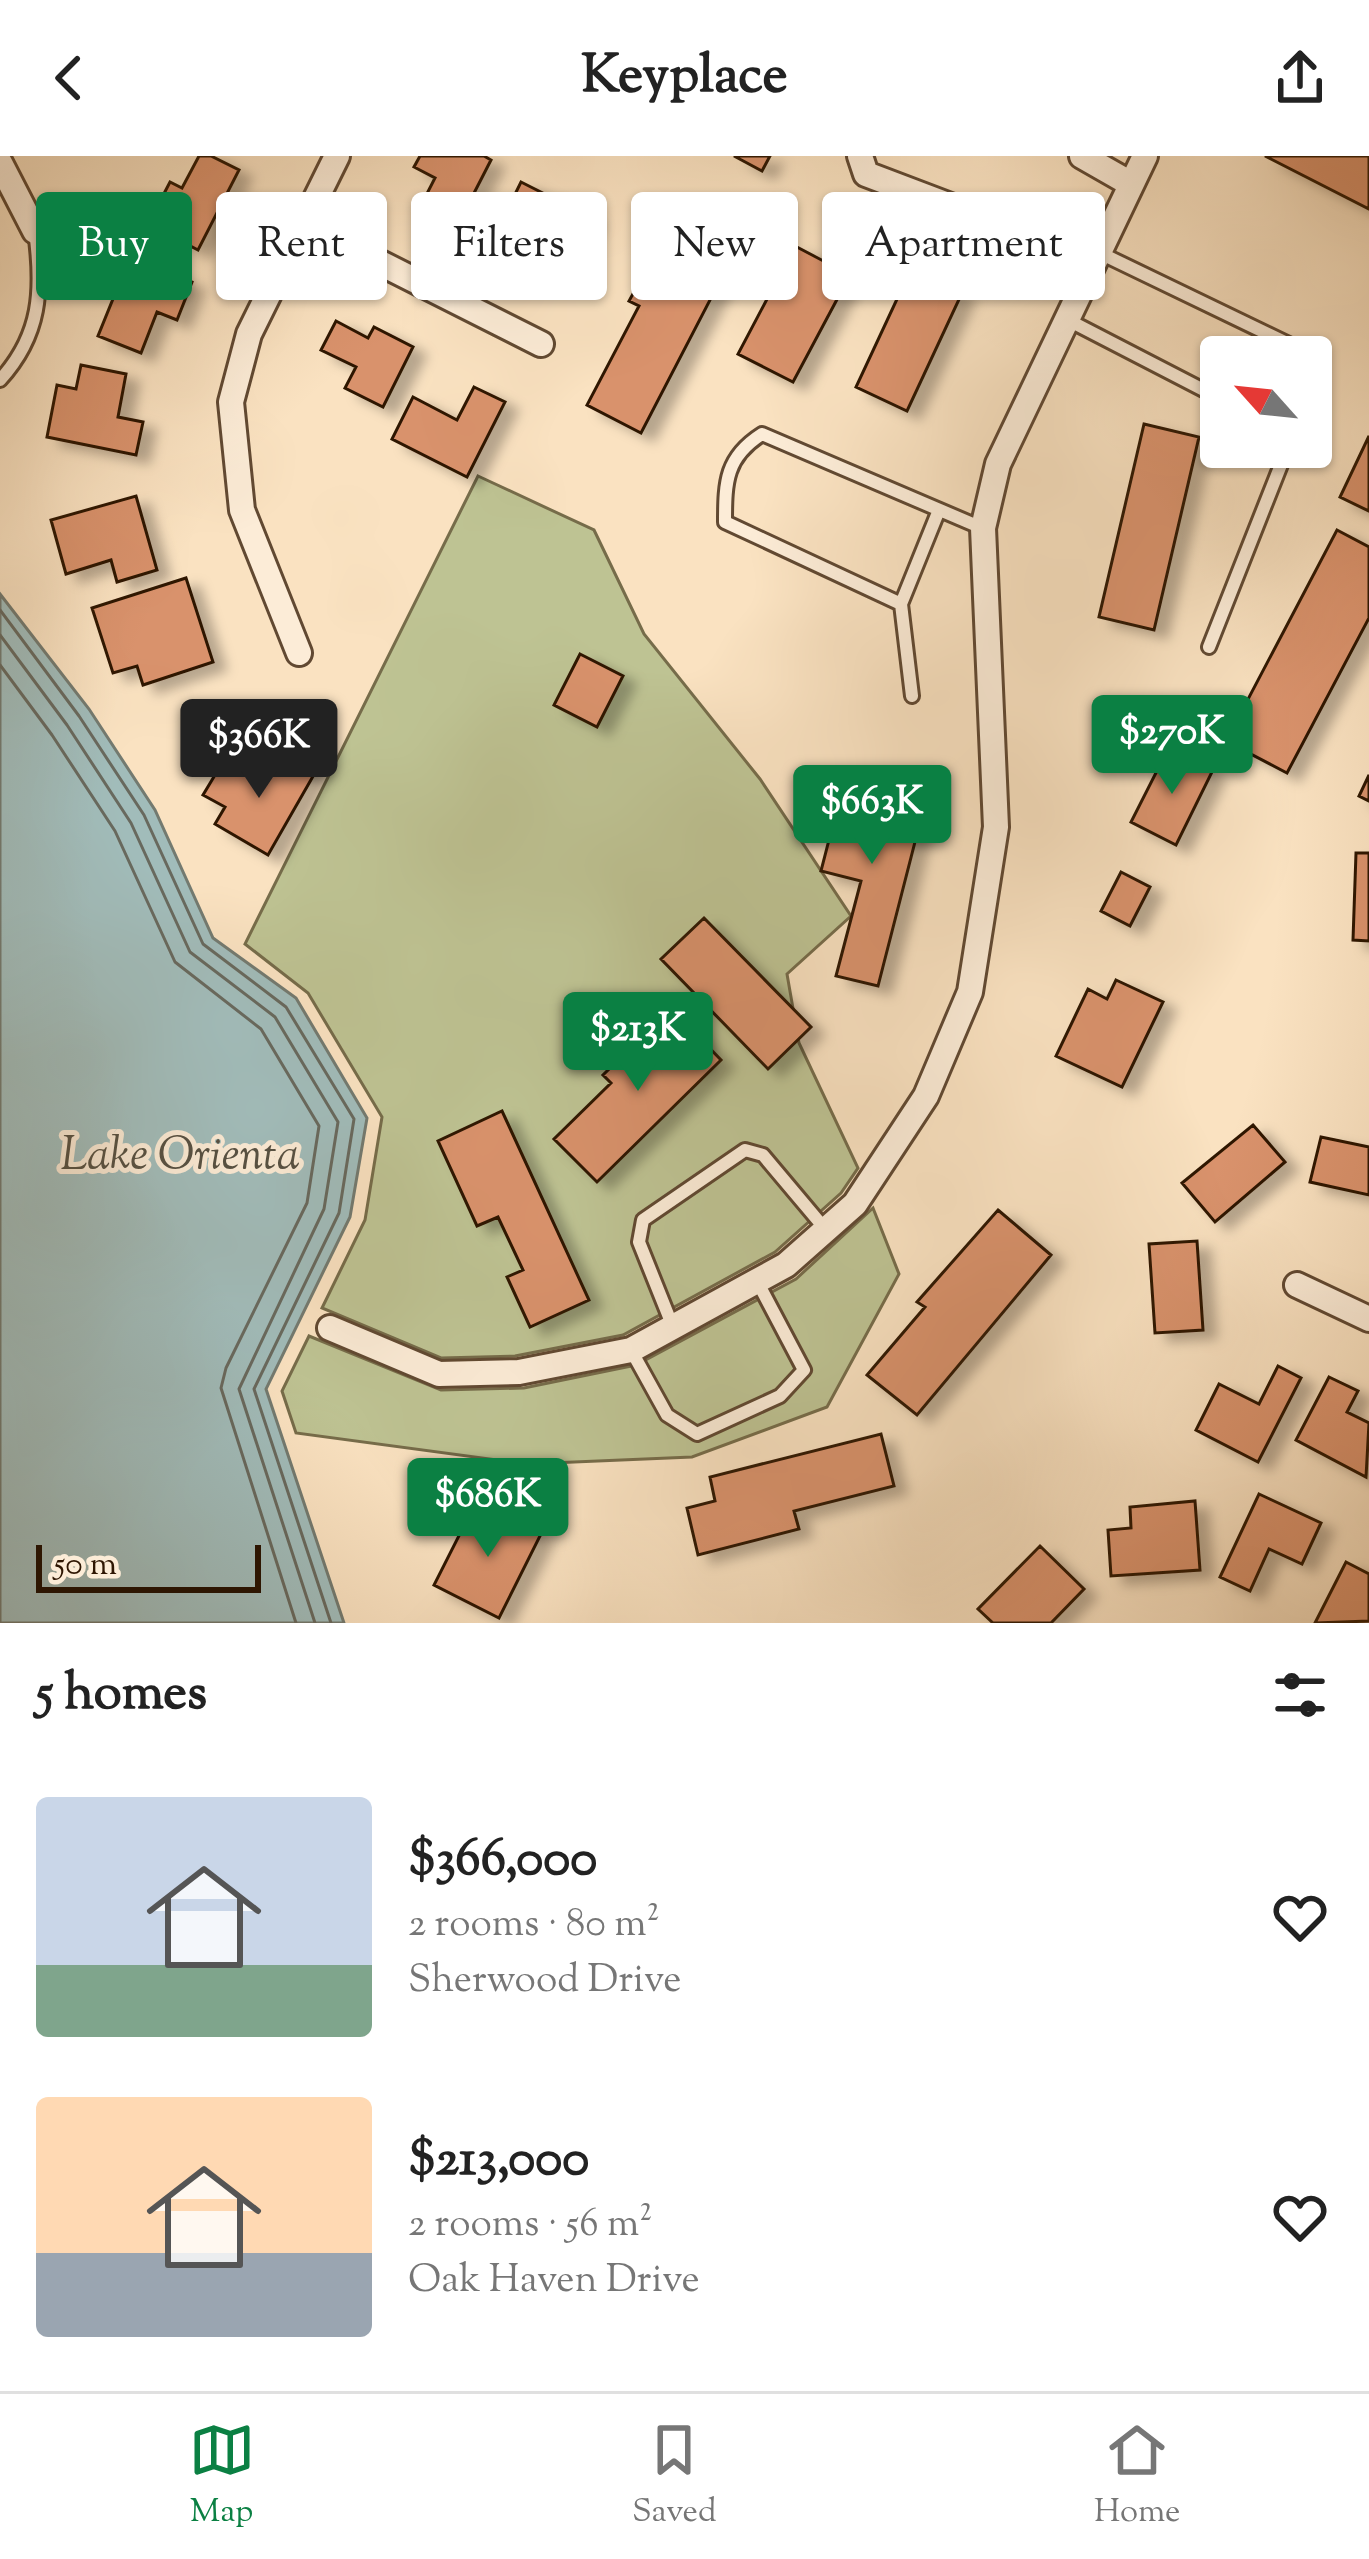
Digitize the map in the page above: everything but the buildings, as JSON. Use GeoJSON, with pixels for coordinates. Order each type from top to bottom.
{"type":"FeatureCollection","features":[{"type":"Feature","properties":{"kind":"street"},"geometry":{"type":"LineString","coordinates":[[319,192],[337,156]]}},
{"type":"Feature","properties":{"kind":"street"},"geometry":{"type":"LineString","coordinates":[[860,156],[866,174],[913,192]]}},
{"type":"Feature","properties":{"kind":"street"},"geometry":{"type":"LineString","coordinates":[[1082,156],[1131,184]]}},
{"type":"Feature","properties":{"kind":"street"},"geometry":{"type":"LineString","coordinates":[[1105,239],[1145,156]]}},
{"type":"Feature","properties":{"kind":"street"},"geometry":{"type":"LineString","coordinates":[[0,163],[34,231]]}},
{"type":"Feature","properties":{"kind":"street"},"geometry":{"type":"LineString","coordinates":[[387,266],[541,344]]}},
{"type":"Feature","properties":{"kind":"street"},"geometry":{"type":"LineString","coordinates":[[266,300],[249,334],[232,402],[242,510],[299,653]]}},
{"type":"Feature","properties":{"kind":"street"},"geometry":{"type":"LineString","coordinates":[[330,1328],[439,1374],[519,1372],[631,1350],[786,1265],[855,1204],[926,1096],[970,992],[996,827],[983,528],[998,464],[1076,300]]}},
{"type":"Feature","properties":{"kind":"street"},"geometry":{"type":"LineString","coordinates":[[1298,1285],[1369,1319]]}},
{"type":"Feature","properties":{"kind":"lane"},"geometry":{"type":"LineString","coordinates":[[0,380],[28,345],[41,277],[34,231]]}},
{"type":"Feature","properties":{"kind":"lane"},"geometry":{"type":"LineString","coordinates":[[1105,264],[1268,336]]}},
{"type":"Feature","properties":{"kind":"lane"},"geometry":{"type":"LineString","coordinates":[[1067,320],[1200,388]]}},
{"type":"Feature","properties":{"kind":"lane"},"geometry":{"type":"LineString","coordinates":[[901,604],[725,522],[725,483],[740,448],[762,434],[983,528]]}},
{"type":"Feature","properties":{"kind":"lane"},"geometry":{"type":"LineString","coordinates":[[1209,646],[1280,468]]}},
{"type":"Feature","properties":{"kind":"lane"},"geometry":{"type":"LineString","coordinates":[[912,696],[901,604],[939,510]]}},
{"type":"Feature","properties":{"kind":"lane"},"geometry":{"type":"LineString","coordinates":[[674,1327],[639,1242],[644,1220],[745,1150],[763,1155],[826,1230]]}},
{"type":"Feature","properties":{"kind":"lane"},"geometry":{"type":"LineString","coordinates":[[631,1350],[667,1415],[697,1434],[780,1396],[804,1370],[757,1280]]}},
{"type":"Feature","properties":{"kind":"green space"},"geometry":{"type":"Polygon","coordinates":[[[478,476],[594,530],[644,634],[760,779],[851,916],[787,974],[799,1043],[858,1168],[841,1193],[775,1252],[623,1335],[515,1356],[441,1358],[322,1308],[365,1220],[382,1117],[308,993],[245,944],[478,476]]]}},
{"type":"Feature","properties":{"kind":"green space"},"geometry":{"type":"Polygon","coordinates":[[[873,1208],[899,1274],[827,1407],[692,1457],[527,1464],[296,1433],[282,1391],[309,1336],[441,1390],[524,1388],[636,1365],[796,1279],[873,1208]]]}},
{"type":"Feature","properties":{"kind":"water","name":"Lake Orienta"},"geometry":{"type":"Polygon","coordinates":[[[0,594],[89,709],[155,810],[213,938],[296,998],[367,1118],[350,1217],[266,1389],[344,1623],[0,1623],[0,594]]]}}]}
